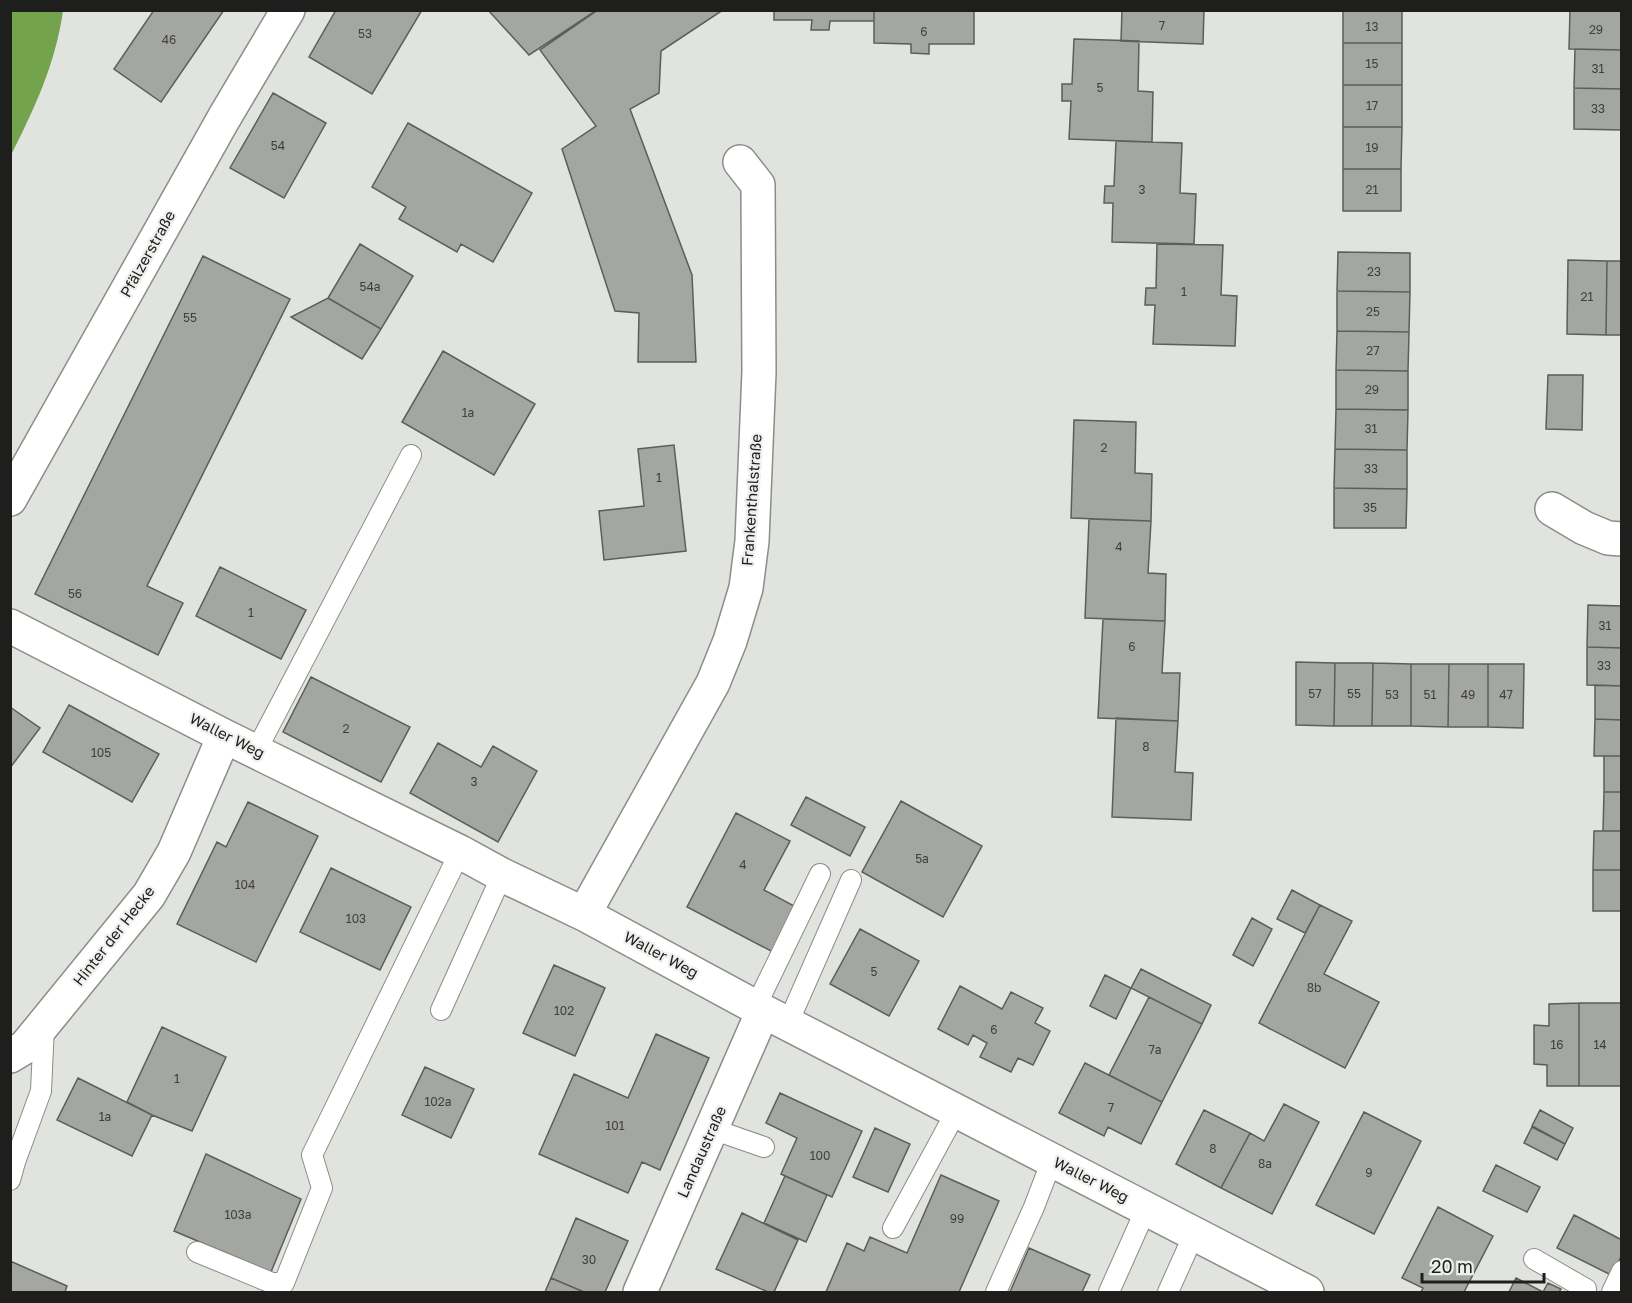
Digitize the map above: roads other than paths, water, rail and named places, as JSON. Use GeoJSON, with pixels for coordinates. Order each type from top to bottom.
{"type":"FeatureCollection","features":[{"type":"Feature","properties":{"kind":"street","name":"Pfälzerstraße"},"geometry":{"type":"LineString","coordinates":[[10,500],[224,118],[288,10]]}},
{"type":"Feature","properties":{"kind":"street","name":"Frankenthalstraße"},"geometry":{"type":"LineString","coordinates":[[584,914],[713,683],[730,641],[746,588],[752,541],[759,372],[758,185],[740,162]]}},
{"type":"Feature","properties":{"kind":"street"},"geometry":{"type":"LineString","coordinates":[[1552,509],[1584,528],[1608,538],[1622,539]]}},
{"type":"Feature","properties":{"kind":"street","name":"Waller Weg"},"geometry":{"type":"LineString","coordinates":[[10,626],[224,736],[584,914],[1307,1293]]}},
{"type":"Feature","properties":{"kind":"street","name":"Hinter der Hecke"},"geometry":{"type":"LineString","coordinates":[[10,1056],[25,1047],[149,895],[174,852],[224,736]]}},
{"type":"Feature","properties":{"kind":"street","name":"Landaustraße"},"geometry":{"type":"LineString","coordinates":[[640,1293],[712,1129],[769,1013]]}},
{"type":"Feature","properties":{"kind":"lane"},"geometry":{"type":"LineString","coordinates":[[255,751],[411,455]]}},
{"type":"Feature","properties":{"kind":"lane"},"geometry":{"type":"LineString","coordinates":[[197,1252],[272,1283],[284,1283],[322,1188],[312,1155],[460,852]]}},
{"type":"Feature","properties":{"kind":"lane"},"geometry":{"type":"LineString","coordinates":[[769,1013],[820,874]]}},
{"type":"Feature","properties":{"kind":"lane"},"geometry":{"type":"LineString","coordinates":[[441,1010],[502,875]]}},
{"type":"Feature","properties":{"kind":"lane"},"geometry":{"type":"LineString","coordinates":[[769,1013],[851,880]]}},
{"type":"Feature","properties":{"kind":"lane"},"geometry":{"type":"LineString","coordinates":[[10,1180],[41,1091],[44,1024]]}},
{"type":"Feature","properties":{"kind":"lane"},"geometry":{"type":"LineString","coordinates":[[892,1228],[957,1110]]}},
{"type":"Feature","properties":{"kind":"lane"},"geometry":{"type":"LineString","coordinates":[[712,1129],[764,1147]]}},
{"type":"Feature","properties":{"kind":"lane"},"geometry":{"type":"LineString","coordinates":[[996,1293],[1052,1160]]}},
{"type":"Feature","properties":{"kind":"lane"},"geometry":{"type":"LineString","coordinates":[[1109,1293],[1146,1209]]}},
{"type":"Feature","properties":{"kind":"lane"},"geometry":{"type":"LineString","coordinates":[[1168,1293],[1194,1234]]}},
{"type":"Feature","properties":{"kind":"lane"},"geometry":{"type":"LineString","coordinates":[[1534,1258],[1586,1289],[1586,1293]]}},
{"type":"Feature","properties":{"kind":"lane"},"geometry":{"type":"LineString","coordinates":[[1612,1293],[1622,1271]]}}]}
